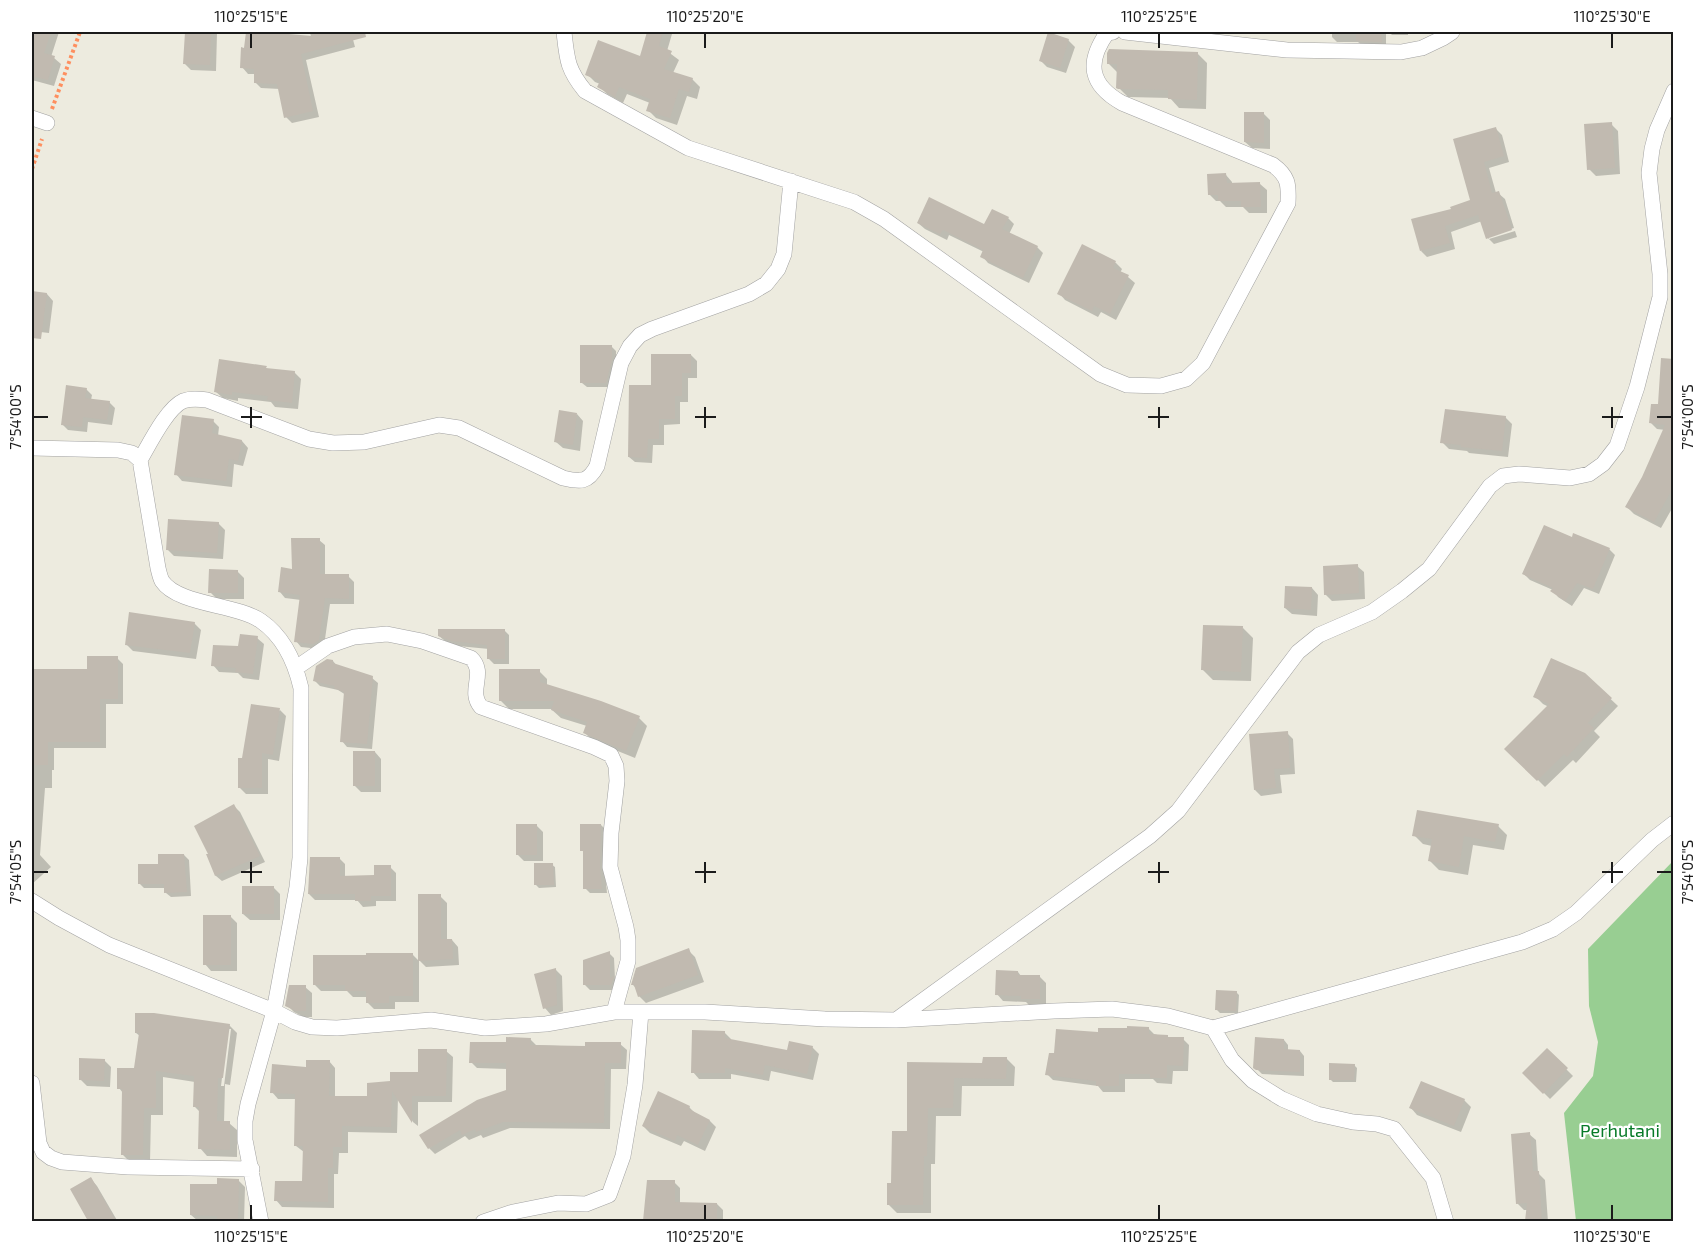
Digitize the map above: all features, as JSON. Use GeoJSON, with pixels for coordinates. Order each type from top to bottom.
{"type":"FeatureCollection","features":[{"type":"Feature","properties":{"kind":"street"},"geometry":{"type":"LineString","coordinates":[[564,32],[567,57],[573,76],[585,91],[688,148],[854,202],[884,219],[1100,374],[1127,385],[1161,386],[1186,379],[1203,363],[1288,203],[1289,187],[1283,172],[1273,165],[1108,96],[1100,86],[1094,71],[1095,56],[1099,44],[1107,33],[1113,32]]}},
{"type":"Feature","properties":{"kind":"street"},"geometry":{"type":"LineString","coordinates":[[1125,32],[1287,50],[1401,52],[1422,48],[1452,32]]}},
{"type":"Feature","properties":{"kind":"street"},"geometry":{"type":"LineString","coordinates":[[896,1020],[1150,836],[1178,811],[1298,652],[1319,635],[1372,612],[1429,568],[1490,486],[1503,477],[1518,474],[1570,478],[1589,474],[1604,464],[1617,446],[1637,387],[1660,297],[1660,274],[1650,172],[1652,149],[1657,130],[1674,91]]}},
{"type":"Feature","properties":{"kind":"street"},"geometry":{"type":"LineString","coordinates":[[32,118],[47,123]]}},
{"type":"Feature","properties":{"kind":"street"},"geometry":{"type":"LineString","coordinates":[[140,460],[169,413],[181,401],[194,399],[207,400],[309,440],[333,443],[364,442],[439,425],[459,428],[562,478],[579,481],[592,476],[597,466],[621,363],[630,346],[640,335],[652,329],[749,294],[766,284],[778,269],[784,254],[790,181]]}},
{"type":"Feature","properties":{"kind":"street"},"geometry":{"type":"LineString","coordinates":[[32,448],[118,450],[132,453],[140,460],[162,581],[171,590],[184,596],[243,612],[261,621],[276,635],[296,668],[301,688],[300,858],[297,887],[274,1011],[245,1121],[245,1140],[261,1221]]}},
{"type":"Feature","properties":{"kind":"street"},"geometry":{"type":"LineString","coordinates":[[296,668],[328,646],[354,637],[387,634],[422,641],[471,658],[477,663],[475,696],[481,707],[594,747],[610,755],[616,766],[617,781],[610,833],[610,867],[628,940],[628,961],[614,1012]]}},
{"type":"Feature","properties":{"kind":"street"},"geometry":{"type":"LineString","coordinates":[[32,901],[58,918],[109,945],[312,1028],[431,1020],[485,1028],[546,1024],[614,1012],[705,1012],[825,1019],[896,1020],[1112,1009],[1168,1016],[1213,1028],[1522,942],[1553,929],[1576,913],[1652,840],[1674,823]]}},
{"type":"Feature","properties":{"kind":"street"},"geometry":{"type":"LineString","coordinates":[[483,1221],[558,1203],[586,1204],[609,1195],[623,1156],[635,1085],[641,1012]]}},
{"type":"Feature","properties":{"kind":"street"},"geometry":{"type":"LineString","coordinates":[[1213,1028],[1232,1060],[1253,1081],[1282,1099],[1317,1114],[1394,1129],[1433,1179],[1446,1221]]}},
{"type":"Feature","properties":{"kind":"street"},"geometry":{"type":"LineString","coordinates":[[32,1083],[39,1143],[43,1152],[51,1158],[62,1162],[128,1167],[252,1169]]}},
{"type":"Feature","properties":{"kind":"path"},"geometry":{"type":"LineString","coordinates":[[32,169],[80,32]]}},
{"type":"Feature","properties":{"kind":"green space","name":"Perhutani"},"geometry":{"type":"Polygon","coordinates":[[[1673,861],[1673,1221],[1576,1221],[1564,1113],[1593,1076],[1598,1042],[1589,1006],[1588,949],[1673,861]]]}},
{"type":"Feature","properties":{"kind":"building"},"geometry":{"type":"Polygon","coordinates":[[[32,32],[51,32],[44,53],[55,56],[48,80],[35,77],[34,81],[32,80],[32,32]]]}},
{"type":"Feature","properties":{"kind":"building"},"geometry":{"type":"Polygon","coordinates":[[[185,32],[211,32],[210,65],[183,64],[185,32]]]}},
{"type":"Feature","properties":{"kind":"building"},"geometry":{"type":"Polygon","coordinates":[[[246,32],[312,36],[311,32],[365,32],[366,37],[301,54],[313,111],[284,118],[277,84],[254,83],[254,69],[240,68],[241,47],[244,48],[246,32]]]}},
{"type":"Feature","properties":{"kind":"building"},"geometry":{"type":"Polygon","coordinates":[[[647,32],[663,32],[659,46],[672,51],[664,69],[693,78],[689,92],[679,89],[670,118],[646,111],[650,99],[619,87],[615,97],[597,87],[600,81],[585,75],[598,40],[640,56],[647,32]]]}},
{"type":"Feature","properties":{"kind":"building"},"geometry":{"type":"Polygon","coordinates":[[[1048,32],[1069,39],[1060,68],[1039,61],[1048,32]]]}},
{"type":"Feature","properties":{"kind":"building"},"geometry":{"type":"Polygon","coordinates":[[[1356,32],[1381,32],[1382,42],[1356,41],[1356,32]]]}},
{"type":"Feature","properties":{"kind":"building"},"geometry":{"type":"Polygon","coordinates":[[[1109,49],[1198,52],[1197,100],[1168,99],[1168,90],[1116,88],[1117,64],[1107,64],[1109,49]]]}},
{"type":"Feature","properties":{"kind":"building"},"geometry":{"type":"Polygon","coordinates":[[[1244,112],[1264,112],[1264,143],[1244,142],[1244,112]]]}},
{"type":"Feature","properties":{"kind":"building"},"geometry":{"type":"Polygon","coordinates":[[[1612,122],[1615,168],[1587,170],[1584,124],[1612,122]]]}},
{"type":"Feature","properties":{"kind":"building"},"geometry":{"type":"Polygon","coordinates":[[[1496,127],[1504,156],[1484,162],[1492,193],[1499,191],[1512,230],[1486,239],[1478,215],[1445,226],[1450,243],[1420,251],[1411,219],[1451,209],[1450,207],[1470,200],[1453,139],[1496,127]]]}},
{"type":"Feature","properties":{"kind":"building"},"geometry":{"type":"Polygon","coordinates":[[[1226,173],[1227,183],[1260,182],[1261,207],[1241,207],[1241,201],[1218,201],[1218,195],[1208,195],[1207,174],[1226,173]]]}},
{"type":"Feature","properties":{"kind":"building"},"geometry":{"type":"Polygon","coordinates":[[[929,197],[984,224],[992,209],[1009,217],[1002,229],[1038,246],[1023,278],[980,257],[983,250],[943,230],[940,234],[917,223],[929,197]]]}},
{"type":"Feature","properties":{"kind":"building"},"geometry":{"type":"Polygon","coordinates":[[[1082,244],[1116,261],[1113,268],[1129,275],[1110,314],[1094,306],[1092,311],[1057,294],[1082,244]]]}},
{"type":"Feature","properties":{"kind":"building"},"geometry":{"type":"Polygon","coordinates":[[[32,291],[47,293],[41,339],[32,338],[32,291]]]}},
{"type":"Feature","properties":{"kind":"building"},"geometry":{"type":"Polygon","coordinates":[[[580,345],[612,345],[612,360],[606,383],[580,383],[580,345]]]}},
{"type":"Feature","properties":{"kind":"building"},"geometry":{"type":"Polygon","coordinates":[[[651,354],[691,354],[691,373],[682,373],[682,396],[675,396],[675,419],[659,419],[659,439],[648,439],[647,458],[628,457],[629,385],[651,385],[651,354]]]}},
{"type":"Feature","properties":{"kind":"building"},"geometry":{"type":"Polygon","coordinates":[[[1661,358],[1674,359],[1674,486],[1654,522],[1625,507],[1642,477],[1665,425],[1649,423],[1651,404],[1658,404],[1661,358]]]}},
{"type":"Feature","properties":{"kind":"building"},"geometry":{"type":"Polygon","coordinates":[[[219,359],[295,371],[292,403],[267,400],[268,396],[214,392],[219,359]]]}},
{"type":"Feature","properties":{"kind":"building"},"geometry":{"type":"Polygon","coordinates":[[[66,385],[87,388],[85,398],[110,401],[107,420],[83,417],[82,427],[61,425],[66,385]]]}},
{"type":"Feature","properties":{"kind":"building"},"geometry":{"type":"Polygon","coordinates":[[[1445,409],[1506,416],[1502,451],[1440,443],[1445,409]]]}},
{"type":"Feature","properties":{"kind":"building"},"geometry":{"type":"Polygon","coordinates":[[[559,410],[577,413],[573,445],[554,442],[559,410]]]}},
{"type":"Feature","properties":{"kind":"building"},"geometry":{"type":"Polygon","coordinates":[[[182,415],[214,419],[212,433],[242,440],[238,461],[229,459],[226,481],[174,475],[182,415]]]}},
{"type":"Feature","properties":{"kind":"building"},"geometry":{"type":"Polygon","coordinates":[[[168,519],[219,522],[217,553],[166,550],[168,519]]]}},
{"type":"Feature","properties":{"kind":"building"},"geometry":{"type":"Polygon","coordinates":[[[1544,525],[1572,537],[1573,533],[1610,548],[1593,589],[1577,583],[1565,601],[1550,591],[1553,588],[1522,574],[1544,525]]]}},
{"type":"Feature","properties":{"kind":"building"},"geometry":{"type":"Polygon","coordinates":[[[291,538],[320,538],[320,574],[349,574],[349,599],[325,598],[319,640],[313,644],[294,642],[300,595],[278,592],[281,567],[292,569],[291,538]]]}},
{"type":"Feature","properties":{"kind":"building"},"geometry":{"type":"Polygon","coordinates":[[[1358,564],[1359,593],[1324,595],[1323,566],[1358,564]]]}},
{"type":"Feature","properties":{"kind":"building"},"geometry":{"type":"Polygon","coordinates":[[[209,569],[238,570],[238,593],[208,593],[209,569]]]}},
{"type":"Feature","properties":{"kind":"building"},"geometry":{"type":"Polygon","coordinates":[[[1285,586],[1312,587],[1311,610],[1284,608],[1285,586]]]}},
{"type":"Feature","properties":{"kind":"building"},"geometry":{"type":"Polygon","coordinates":[[[129,612],[195,622],[190,653],[125,645],[129,612]]]}},
{"type":"Feature","properties":{"kind":"building"},"geometry":{"type":"Polygon","coordinates":[[[1203,625],[1243,626],[1241,672],[1201,670],[1203,625]]]}},
{"type":"Feature","properties":{"kind":"building"},"geometry":{"type":"Polygon","coordinates":[[[438,629],[505,629],[505,659],[487,659],[487,645],[452,641],[438,636],[438,629]]]}},
{"type":"Feature","properties":{"kind":"building"},"geometry":{"type":"Polygon","coordinates":[[[240,634],[258,636],[253,674],[235,672],[236,668],[211,666],[213,645],[238,646],[240,634]]]}},
{"type":"Feature","properties":{"kind":"building"},"geometry":{"type":"Polygon","coordinates":[[[87,656],[118,656],[118,699],[100,699],[100,742],[48,742],[48,765],[32,765],[32,669],[87,669],[87,656]]]}},
{"type":"Feature","properties":{"kind":"building"},"geometry":{"type":"Polygon","coordinates":[[[1551,658],[1585,673],[1612,698],[1588,723],[1594,728],[1567,757],[1564,754],[1537,781],[1504,749],[1549,704],[1533,697],[1551,658]]]}},
{"type":"Feature","properties":{"kind":"building"},"geometry":{"type":"Polygon","coordinates":[[[327,659],[373,676],[367,744],[340,742],[344,692],[334,688],[335,686],[313,681],[316,666],[327,659]]]}},
{"type":"Feature","properties":{"kind":"building"},"geometry":{"type":"Polygon","coordinates":[[[499,669],[540,669],[540,682],[640,716],[626,751],[583,733],[587,722],[551,710],[554,701],[499,701],[499,669]]]}},
{"type":"Feature","properties":{"kind":"building"},"geometry":{"type":"Polygon","coordinates":[[[251,704],[280,708],[273,755],[262,753],[262,788],[238,788],[238,758],[242,758],[251,704]]]}},
{"type":"Feature","properties":{"kind":"building"},"geometry":{"type":"Polygon","coordinates":[[[1288,731],[1290,768],[1274,769],[1276,788],[1254,790],[1249,734],[1288,731]]]}},
{"type":"Feature","properties":{"kind":"building"},"geometry":{"type":"Polygon","coordinates":[[[353,751],[375,751],[375,786],[353,786],[353,751]]]}},
{"type":"Feature","properties":{"kind":"building"},"geometry":{"type":"Polygon","coordinates":[[[234,804],[260,856],[215,876],[206,854],[208,854],[194,826],[234,804]]]}},
{"type":"Feature","properties":{"kind":"building"},"geometry":{"type":"Polygon","coordinates":[[[1417,810],[1499,824],[1495,842],[1464,836],[1459,867],[1428,861],[1432,839],[1412,836],[1417,810]]]}},
{"type":"Feature","properties":{"kind":"building"},"geometry":{"type":"Polygon","coordinates":[[[516,824],[537,824],[537,855],[516,855],[516,824]]]}},
{"type":"Feature","properties":{"kind":"building"},"geometry":{"type":"Polygon","coordinates":[[[580,824],[601,824],[602,889],[583,889],[580,824]]]}},
{"type":"Feature","properties":{"kind":"building"},"geometry":{"type":"Polygon","coordinates":[[[158,854],[184,854],[187,892],[164,893],[164,884],[138,884],[138,864],[158,864],[158,854]]]}},
{"type":"Feature","properties":{"kind":"building"},"geometry":{"type":"Polygon","coordinates":[[[310,857],[340,857],[340,876],[374,875],[374,865],[391,865],[391,896],[371,896],[371,901],[355,901],[355,894],[308,894],[310,857]]]}},
{"type":"Feature","properties":{"kind":"building"},"geometry":{"type":"Polygon","coordinates":[[[534,863],[553,863],[554,885],[534,885],[534,863]]]}},
{"type":"Feature","properties":{"kind":"building"},"geometry":{"type":"Polygon","coordinates":[[[242,886],[274,886],[274,914],[242,914],[242,886]]]}},
{"type":"Feature","properties":{"kind":"building"},"geometry":{"type":"Polygon","coordinates":[[[418,894],[441,894],[441,939],[452,939],[453,959],[418,961],[418,894]]]}},
{"type":"Feature","properties":{"kind":"building"},"geometry":{"type":"Polygon","coordinates":[[[203,915],[231,915],[231,965],[203,965],[203,915]]]}},
{"type":"Feature","properties":{"kind":"building"},"geometry":{"type":"Polygon","coordinates":[[[689,948],[698,975],[638,997],[634,985],[631,985],[636,968],[689,948]]]}},
{"type":"Feature","properties":{"kind":"building"},"geometry":{"type":"Polygon","coordinates":[[[610,951],[610,978],[614,976],[611,985],[583,985],[583,960],[610,951]]]}},
{"type":"Feature","properties":{"kind":"building"},"geometry":{"type":"Polygon","coordinates":[[[366,953],[413,953],[413,996],[389,996],[389,1003],[366,1003],[366,991],[345,991],[345,985],[313,985],[313,955],[366,955],[366,953]]]}},
{"type":"Feature","properties":{"kind":"building"},"geometry":{"type":"Polygon","coordinates":[[[556,968],[557,1005],[543,1009],[534,974],[556,968]]]}},
{"type":"Feature","properties":{"kind":"building"},"geometry":{"type":"Polygon","coordinates":[[[996,970],[1018,971],[1018,975],[1040,975],[1040,999],[995,995],[996,970]]]}},
{"type":"Feature","properties":{"kind":"building"},"geometry":{"type":"Polygon","coordinates":[[[289,985],[306,985],[306,1011],[296,1011],[285,1006],[289,985]]]}},
{"type":"Feature","properties":{"kind":"building"},"geometry":{"type":"Polygon","coordinates":[[[1216,990],[1237,991],[1236,1011],[1215,1010],[1216,990]]]}},
{"type":"Feature","properties":{"kind":"building"},"geometry":{"type":"Polygon","coordinates":[[[135,1013],[154,1013],[230,1024],[223,1078],[218,1078],[217,1121],[230,1121],[230,1150],[198,1149],[199,1107],[193,1107],[194,1076],[156,1071],[156,1108],[144,1108],[143,1155],[121,1155],[122,1089],[117,1089],[117,1068],[134,1068],[139,1033],[135,1033],[135,1013]]]}},
{"type":"Feature","properties":{"kind":"building"},"geometry":{"type":"Polygon","coordinates":[[[1127,1026],[1149,1027],[1149,1034],[1184,1037],[1183,1066],[1167,1065],[1167,1078],[1150,1078],[1150,1074],[1119,1074],[1119,1086],[1096,1086],[1096,1081],[1045,1075],[1049,1053],[1054,1053],[1056,1029],[1098,1032],[1098,1028],[1127,1028],[1127,1026]]]}},
{"type":"Feature","properties":{"kind":"building"},"geometry":{"type":"Polygon","coordinates":[[[692,1030],[725,1031],[725,1038],[787,1050],[789,1041],[813,1046],[807,1074],[765,1065],[763,1075],[725,1068],[725,1073],[691,1073],[692,1030]]]}},
{"type":"Feature","properties":{"kind":"building"},"geometry":{"type":"Polygon","coordinates":[[[506,1037],[531,1038],[530,1045],[585,1046],[585,1042],[621,1042],[621,1063],[605,1063],[604,1123],[503,1122],[462,1135],[460,1130],[428,1149],[419,1135],[477,1100],[506,1090],[506,1063],[469,1063],[470,1042],[506,1042],[506,1037]]]}},
{"type":"Feature","properties":{"kind":"building"},"geometry":{"type":"Polygon","coordinates":[[[1255,1037],[1284,1039],[1284,1049],[1300,1050],[1300,1072],[1253,1068],[1255,1037]]]}},
{"type":"Feature","properties":{"kind":"building"},"geometry":{"type":"Polygon","coordinates":[[[1547,1048],[1568,1068],[1543,1094],[1522,1073],[1547,1048]]]}},
{"type":"Feature","properties":{"kind":"building"},"geometry":{"type":"Polygon","coordinates":[[[418,1049],[447,1049],[446,1096],[412,1096],[412,1123],[392,1091],[391,1127],[342,1126],[342,1147],[333,1147],[333,1168],[328,1168],[328,1202],[274,1201],[275,1181],[302,1181],[303,1146],[294,1146],[295,1094],[270,1093],[272,1064],[306,1067],[306,1060],[330,1060],[329,1096],[367,1096],[367,1083],[390,1081],[390,1072],[418,1072],[418,1049]]]}},
{"type":"Feature","properties":{"kind":"building"},"geometry":{"type":"Polygon","coordinates":[[[983,1057],[1007,1057],[1006,1079],[954,1078],[953,1108],[928,1108],[923,1205],[887,1205],[887,1183],[891,1183],[892,1131],[907,1131],[907,1062],[982,1063],[983,1057]]]}},
{"type":"Feature","properties":{"kind":"building"},"geometry":{"type":"Polygon","coordinates":[[[79,1058],[105,1059],[104,1081],[79,1080],[79,1058]]]}},
{"type":"Feature","properties":{"kind":"building"},"geometry":{"type":"Polygon","coordinates":[[[1329,1063],[1355,1064],[1354,1080],[1329,1080],[1329,1063]]]}},
{"type":"Feature","properties":{"kind":"building"},"geometry":{"type":"Polygon","coordinates":[[[1421,1081],[1465,1099],[1454,1126],[1409,1108],[1421,1081]]]}},
{"type":"Feature","properties":{"kind":"building"},"geometry":{"type":"Polygon","coordinates":[[[658,1091],[690,1106],[689,1109],[710,1120],[698,1145],[677,1135],[675,1141],[642,1126],[658,1091]]]}},
{"type":"Feature","properties":{"kind":"building"},"geometry":{"type":"Polygon","coordinates":[[[1530,1132],[1533,1171],[1539,1171],[1542,1221],[1525,1221],[1527,1203],[1516,1204],[1511,1134],[1530,1132]]]}},
{"type":"Feature","properties":{"kind":"building"},"geometry":{"type":"Polygon","coordinates":[[[91,1177],[116,1221],[88,1221],[70,1189],[91,1177]]]}},
{"type":"Feature","properties":{"kind":"building"},"geometry":{"type":"Polygon","coordinates":[[[217,1178],[239,1179],[238,1221],[217,1221],[217,1216],[190,1215],[190,1184],[217,1184],[217,1178]]]}},
{"type":"Feature","properties":{"kind":"building"},"geometry":{"type":"Polygon","coordinates":[[[647,1180],[675,1180],[675,1202],[717,1203],[717,1221],[643,1221],[647,1180]]]}}]}
